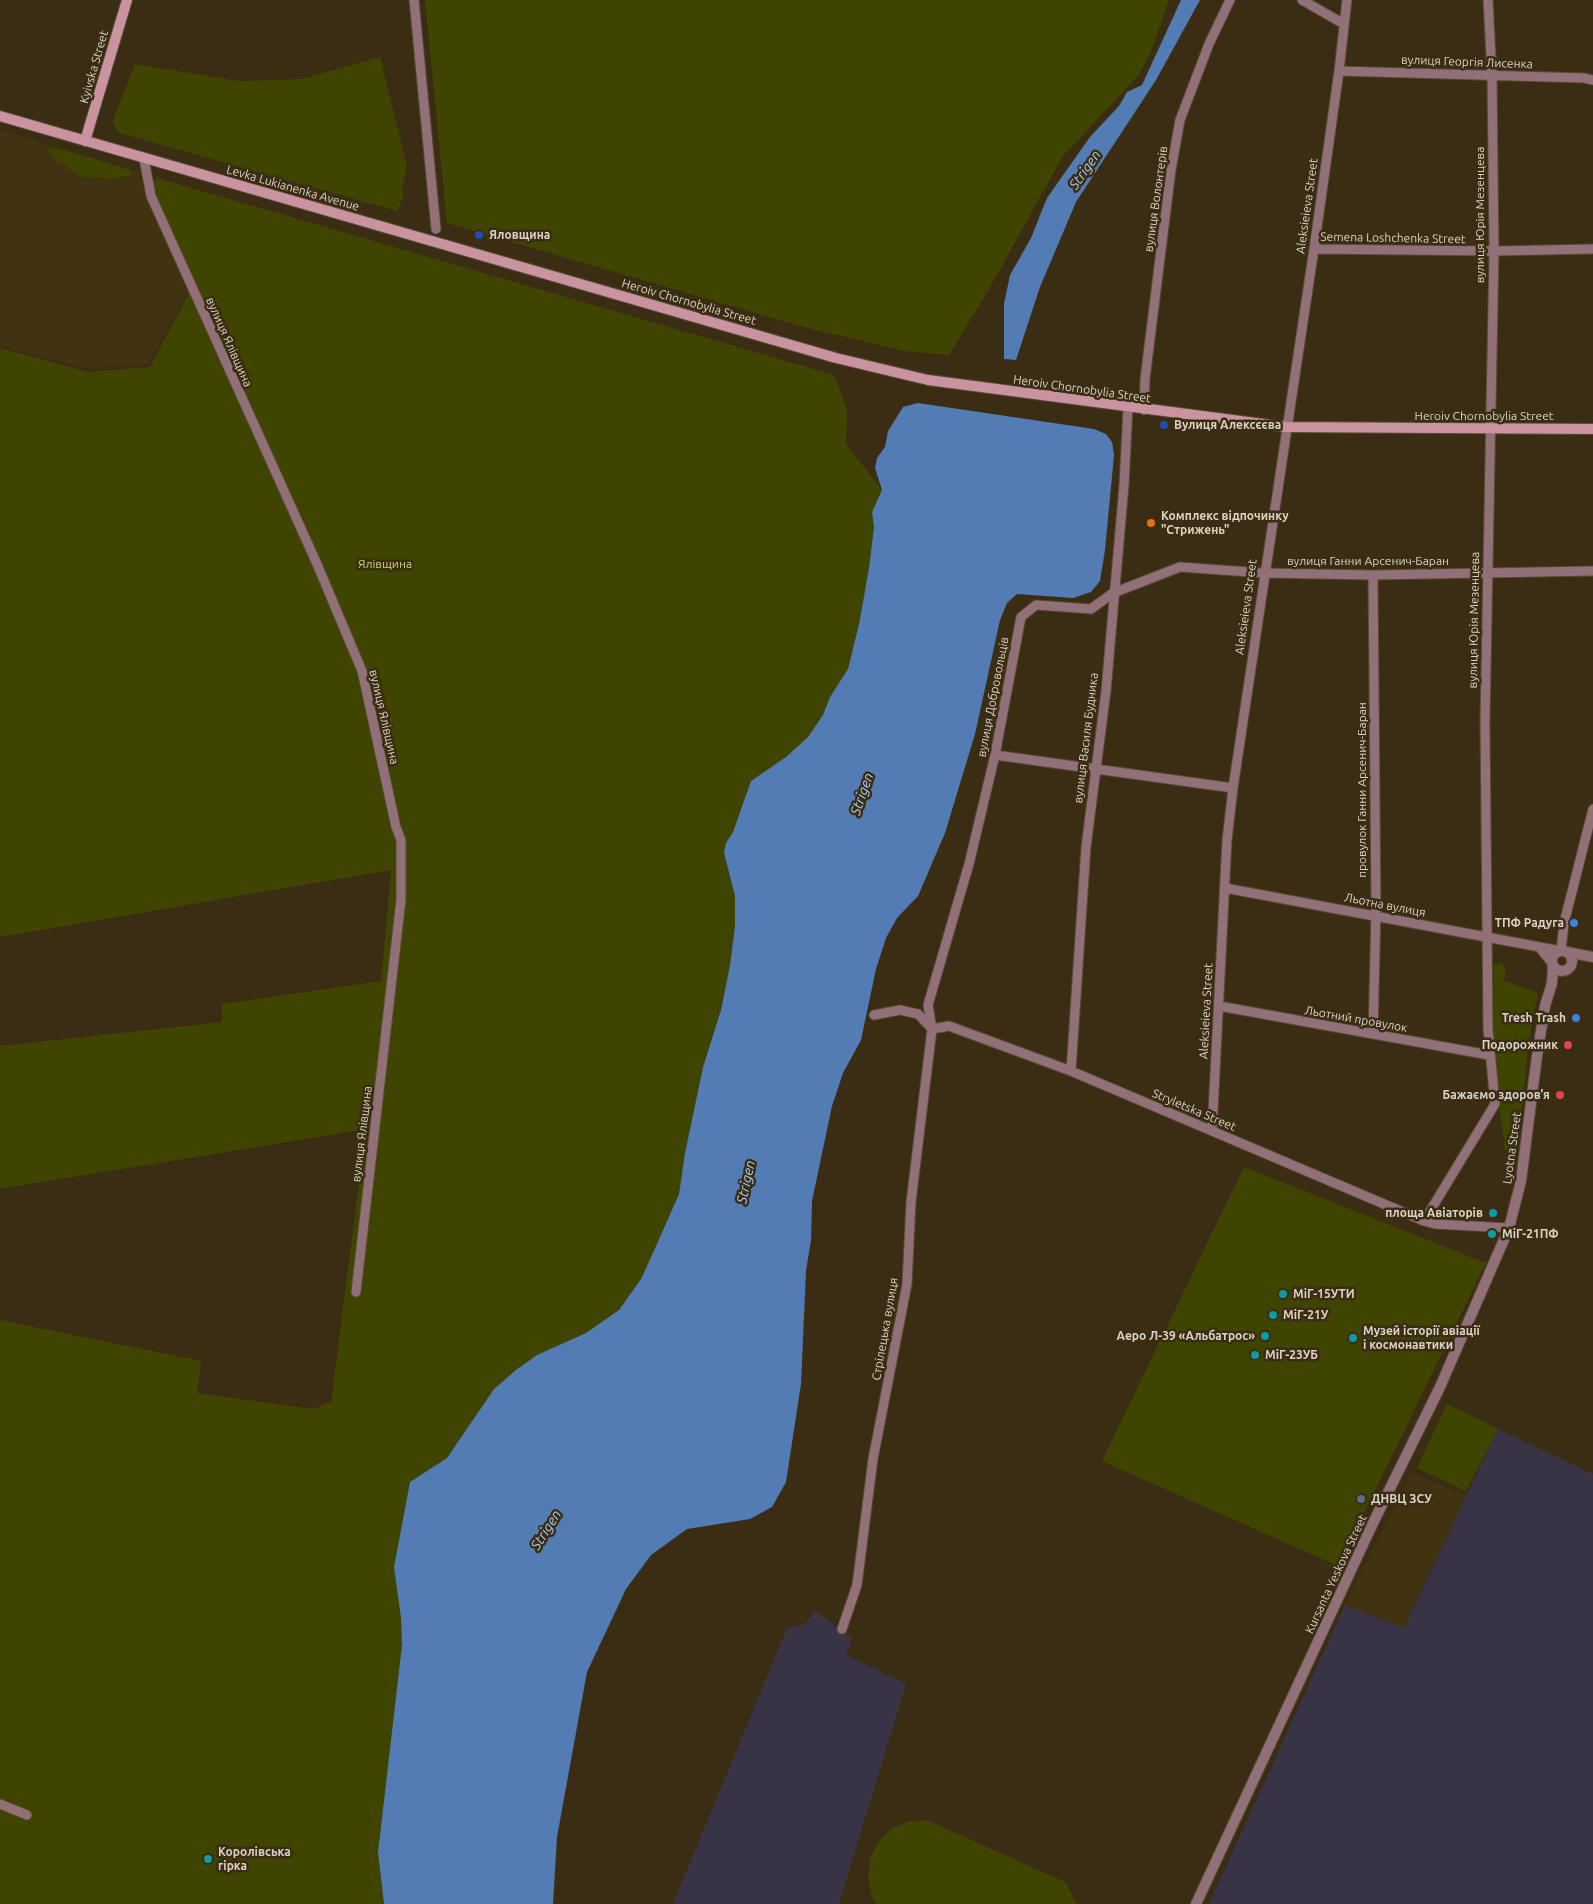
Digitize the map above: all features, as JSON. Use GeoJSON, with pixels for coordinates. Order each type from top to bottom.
{"type":"FeatureCollection","features":[{"type":"Feature","properties":{"kind":"main road","name":"Kyivska Street"},"geometry":{"type":"LineString","coordinates":[[85,142],[127,0]]}},
{"type":"Feature","properties":{"kind":"main road","name":"Levka Lukianenka Avenue"},"geometry":{"type":"LineString","coordinates":[[0,116],[580,283]]}},
{"type":"Feature","properties":{"kind":"main road","name":"Heroiv Chornobylia Street"},"geometry":{"type":"LineString","coordinates":[[580,283],[873,368],[928,380],[1128,408],[1286,427],[1593,429]]}},
{"type":"Feature","properties":{"kind":"street"},"geometry":{"type":"LineString","coordinates":[[414,0],[436,229]]}},
{"type":"Feature","properties":{"kind":"street","name":"вулиця Волонтерів"},"geometry":{"type":"LineString","coordinates":[[1144,410],[1144,379],[1171,170],[1180,120],[1209,44],[1230,0]]}},
{"type":"Feature","properties":{"kind":"street"},"geometry":{"type":"LineString","coordinates":[[1302,0],[1344,24]]}},
{"type":"Feature","properties":{"kind":"street","name":"Aleksieieva Street"},"geometry":{"type":"LineString","coordinates":[[1212,1131],[1218,1006],[1233,788],[1314,249],[1339,71],[1346,0]]}},
{"type":"Feature","properties":{"kind":"street","name":"вулиця Юрія Мезенцева"},"geometry":{"type":"LineString","coordinates":[[1424,1221],[1495,1104],[1489,1055],[1485,693],[1494,251],[1492,76],[1488,0]]}},
{"type":"Feature","properties":{"kind":"street","name":"вулиця Георгія Лисенка"},"geometry":{"type":"LineString","coordinates":[[1339,71],[1584,78],[1593,80]]}},
{"type":"Feature","properties":{"kind":"street","name":"вулиця Ялівщина"},"geometry":{"type":"LineString","coordinates":[[144,159],[151,196],[317,564],[362,672],[396,827],[401,840],[401,900],[356,1292]]}},
{"type":"Feature","properties":{"kind":"street","name":"Semena Loshchenka Street"},"geometry":{"type":"LineString","coordinates":[[1314,249],[1494,251],[1593,248]]}},
{"type":"Feature","properties":{"kind":"street","name":"вулиця Василя Будника"},"geometry":{"type":"LineString","coordinates":[[1071,1071],[1089,807],[1096,770],[1106,691],[1113,593],[1124,484],[1128,408]]}},
{"type":"Feature","properties":{"kind":"street","name":"вулиця Добровольців"},"geometry":{"type":"LineString","coordinates":[[932,1029],[928,1005],[969,864],[996,755],[1021,617],[1036,604],[1091,609],[1113,593],[1180,567],[1264,573]]}},
{"type":"Feature","properties":{"kind":"street","name":"вулиця Ганни Арсенич-Баран"},"geometry":{"type":"LineString","coordinates":[[1264,573],[1373,575],[1593,570]]}},
{"type":"Feature","properties":{"kind":"street","name":"провулок Ганни Арсенич-Баран"},"geometry":{"type":"LineString","coordinates":[[1373,575],[1375,916],[1373,1034]]}},
{"type":"Feature","properties":{"kind":"street"},"geometry":{"type":"LineString","coordinates":[[996,755],[1233,788]]}},
{"type":"Feature","properties":{"kind":"street"},"geometry":{"type":"LineString","coordinates":[[1564,952],[1564,923],[1593,809]]}},
{"type":"Feature","properties":{"kind":"street","name":"Льотна вулиця"},"geometry":{"type":"LineString","coordinates":[[1226,888],[1592,957]]}},
{"type":"Feature","properties":{"kind":"street"},"geometry":{"type":"LineString","coordinates":[[1540,948],[1553,964],[1558,970],[1568,969],[1572,959],[1564,952],[1556,953],[1553,964],[1552,983]]}},
{"type":"Feature","properties":{"kind":"street","name":"Льотна вулиця"},"geometry":{"type":"LineString","coordinates":[[1552,983],[1568,969],[1592,957]]}},
{"type":"Feature","properties":{"kind":"street","name":"Lyotna Street"},"geometry":{"type":"LineString","coordinates":[[1509,1228],[1521,1181],[1545,1006],[1552,983]]}},
{"type":"Feature","properties":{"kind":"street","name":"Льотний провулок"},"geometry":{"type":"LineString","coordinates":[[1218,1006],[1489,1055]]}},
{"type":"Feature","properties":{"kind":"street"},"geometry":{"type":"LineString","coordinates":[[874,1016],[900,1010],[918,1014],[932,1029]]}},
{"type":"Feature","properties":{"kind":"street","name":"Stryletska Street"},"geometry":{"type":"LineString","coordinates":[[932,1029],[949,1026],[1071,1071],[1424,1221],[1435,1224],[1509,1228]]}},
{"type":"Feature","properties":{"kind":"street","name":"Стрілецька вулиця"},"geometry":{"type":"LineString","coordinates":[[842,1629],[857,1586],[873,1459],[907,1284],[912,1202],[932,1029]]}},
{"type":"Feature","properties":{"kind":"street","name":"Kursanta Yeskova Street"},"geometry":{"type":"LineString","coordinates":[[1196,1904],[1373,1523],[1440,1387],[1509,1228]]}},
{"type":"Feature","properties":{"kind":"street"},"geometry":{"type":"LineString","coordinates":[[0,1804],[28,1815]]}},
{"type":"Feature","properties":{"kind":"shaded area"},"geometry":{"type":"Polygon","coordinates":[[[0,130],[138,172],[188,292],[148,364],[88,369],[0,346],[0,130]]]}},
{"type":"Feature","properties":{"kind":"shaded area"},"geometry":{"type":"Polygon","coordinates":[[[1498,1429],[1593,1474],[1593,1904],[1209,1904],[1345,1605],[1404,1628],[1498,1429]]]}},
{"type":"Feature","properties":{"kind":"shaded area"},"geometry":{"type":"Polygon","coordinates":[[[1411,1473],[1466,1495],[1404,1628],[1345,1605],[1411,1473]]]}},
{"type":"Feature","properties":{"kind":"shaded area"},"geometry":{"type":"Polygon","coordinates":[[[815,1611],[852,1638],[846,1655],[906,1684],[839,1904],[673,1904],[785,1633],[787,1629],[805,1624],[815,1611]]]}},
{"type":"Feature","properties":{"kind":"green space"},"geometry":{"type":"Polygon","coordinates":[[[425,0],[1169,0],[1150,54],[1138,76],[1063,156],[988,291],[949,355],[904,351],[800,326],[447,223],[425,0]]]}},
{"type":"Feature","properties":{"kind":"green space"},"geometry":{"type":"Polygon","coordinates":[[[380,57],[407,166],[402,188],[404,195],[397,211],[119,133],[113,121],[135,64],[239,81],[302,79],[380,57]]]}},
{"type":"Feature","properties":{"kind":"green space"},"geometry":{"type":"Polygon","coordinates":[[[47,148],[57,148],[128,169],[132,175],[108,179],[77,176],[78,173],[66,169],[67,165],[58,163],[47,148]]]}},
{"type":"Feature","properties":{"kind":"green space","name":"Ялівщина"},"geometry":{"type":"Polygon","coordinates":[[[157,178],[834,375],[847,410],[846,444],[882,490],[872,512],[874,527],[869,568],[859,624],[848,669],[830,697],[823,715],[808,737],[786,757],[751,781],[733,832],[726,843],[724,853],[735,896],[735,926],[730,965],[721,1010],[703,1067],[685,1153],[679,1194],[641,1279],[619,1310],[586,1333],[537,1355],[477,1413],[463,1437],[447,1458],[410,1482],[401,1618],[402,1645],[378,1852],[384,1904],[0,1904],[0,1320],[201,1361],[197,1393],[313,1409],[331,1402],[366,1129],[0,1189],[0,1046],[222,1022],[222,1004],[381,981],[391,870],[0,937],[0,348],[88,372],[150,367],[194,283],[150,186],[157,178]]]}},
{"type":"Feature","properties":{"kind":"green space"},"geometry":{"type":"Polygon","coordinates":[[[1501,963],[1506,969],[1504,981],[1538,993],[1529,1041],[1518,1147],[1505,1151],[1492,1052],[1494,964],[1501,963]]]}},
{"type":"Feature","properties":{"kind":"green space"},"geometry":{"type":"Polygon","coordinates":[[[1244,1167],[1486,1263],[1338,1566],[1102,1461],[1244,1167]]]}},
{"type":"Feature","properties":{"kind":"green space"},"geometry":{"type":"Polygon","coordinates":[[[1447,1404],[1498,1429],[1466,1491],[1417,1468],[1447,1404]]]}},
{"type":"Feature","properties":{"kind":"green space"},"geometry":{"type":"Polygon","coordinates":[[[927,1820],[1065,1882],[1077,1904],[877,1904],[872,1896],[868,1878],[870,1859],[878,1842],[891,1829],[909,1821],[927,1820]]]}},
{"type":"Feature","properties":{"kind":"water","name":"Strigen"},"geometry":{"type":"Polygon","coordinates":[[[1181,0],[1200,0],[1156,80],[1076,202],[1040,287],[1016,360],[1004,359],[1004,304],[1010,275],[1031,238],[1047,198],[1090,137],[1119,106],[1127,92],[1142,85],[1181,0]]]}},
{"type":"Feature","properties":{"kind":"water","name":"Strigen"},"geometry":{"type":"Polygon","coordinates":[[[918,403],[1094,429],[1106,434],[1112,442],[1114,455],[1105,550],[1100,581],[1091,592],[1073,598],[1017,594],[1007,603],[1000,620],[975,734],[945,833],[918,896],[897,918],[886,938],[876,969],[861,1040],[843,1073],[832,1106],[812,1201],[811,1240],[806,1271],[801,1384],[786,1482],[772,1507],[750,1519],[687,1529],[651,1555],[626,1589],[587,1672],[557,1837],[553,1904],[384,1904],[378,1852],[402,1645],[401,1618],[394,1567],[410,1482],[447,1458],[494,1389],[537,1355],[586,1333],[619,1310],[641,1279],[679,1194],[685,1153],[703,1067],[721,1010],[730,965],[735,926],[735,896],[724,853],[726,843],[733,832],[751,781],[786,757],[808,737],[823,715],[830,697],[848,669],[859,624],[869,568],[874,527],[872,512],[882,490],[875,468],[877,458],[885,447],[888,431],[903,407],[918,403]]]}},
{"type":"Feature","properties":{"kind":"place","name":"Яловщина"},"geometry":{"type":"Point","coordinates":[479,235]}},
{"type":"Feature","properties":{"kind":"place","name":"Вулиця Алексєєва"},"geometry":{"type":"Point","coordinates":[1164,425]}},
{"type":"Feature","properties":{"kind":"place","name":"Комплекс відпочинку \"Стрижень\""},"geometry":{"type":"Point","coordinates":[1151,523]}},
{"type":"Feature","properties":{"kind":"place","name":"ТПФ Радуга"},"geometry":{"type":"Point","coordinates":[1574,923]}},
{"type":"Feature","properties":{"kind":"place","name":"Tresh Trash"},"geometry":{"type":"Point","coordinates":[1576,1018]}},
{"type":"Feature","properties":{"kind":"place","name":"Подорожник"},"geometry":{"type":"Point","coordinates":[1568,1045]}},
{"type":"Feature","properties":{"kind":"place","name":"Бажаємо здоров’я"},"geometry":{"type":"Point","coordinates":[1560,1095]}},
{"type":"Feature","properties":{"kind":"place","name":"площа Авіаторів"},"geometry":{"type":"Point","coordinates":[1493,1213]}},
{"type":"Feature","properties":{"kind":"place","name":"МіГ-21ПФ"},"geometry":{"type":"Point","coordinates":[1492,1234]}},
{"type":"Feature","properties":{"kind":"place","name":"МіГ-15УТИ"},"geometry":{"type":"Point","coordinates":[1283,1294]}},
{"type":"Feature","properties":{"kind":"place","name":"МіГ-21У"},"geometry":{"type":"Point","coordinates":[1273,1315]}},
{"type":"Feature","properties":{"kind":"place","name":"Аеро Л-39 «Альбатрос»"},"geometry":{"type":"Point","coordinates":[1265,1336]}},
{"type":"Feature","properties":{"kind":"place","name":"Музей історії авіації і космонавтики"},"geometry":{"type":"Point","coordinates":[1353,1338]}},
{"type":"Feature","properties":{"kind":"place","name":"МіГ-23УБ"},"geometry":{"type":"Point","coordinates":[1255,1355]}},
{"type":"Feature","properties":{"kind":"place","name":"ДНВЦ ЗСУ"},"geometry":{"type":"Point","coordinates":[1361,1499]}},
{"type":"Feature","properties":{"kind":"place","name":"Королівська гірка"},"geometry":{"type":"Point","coordinates":[208,1859]}}]}
